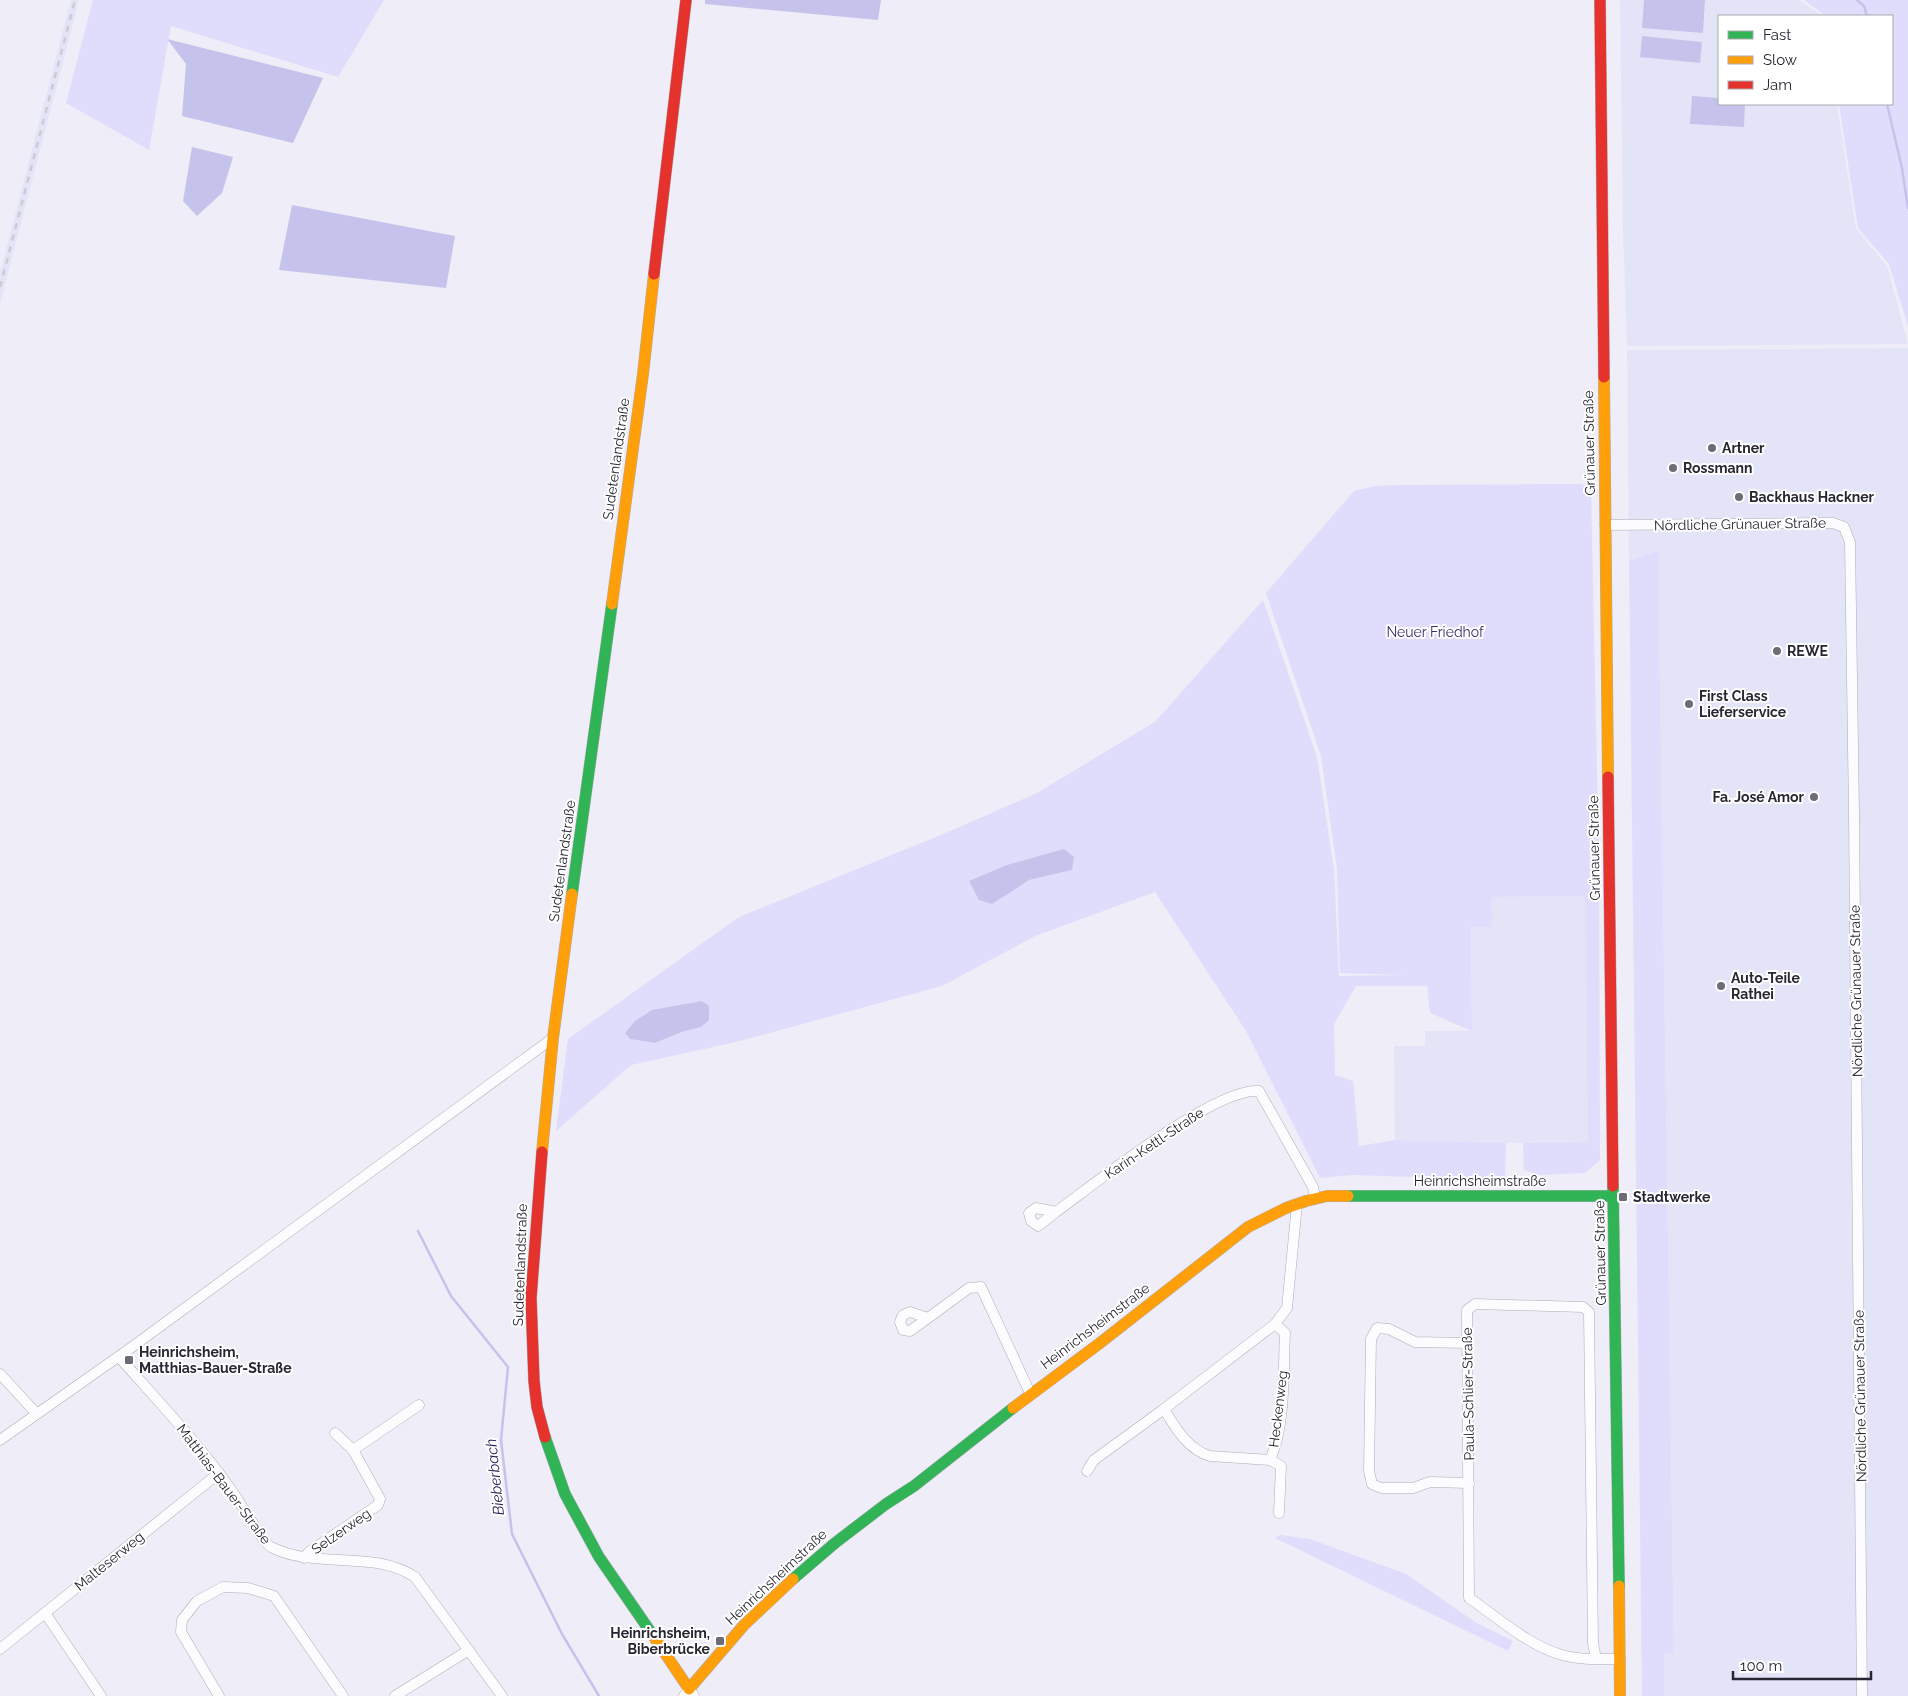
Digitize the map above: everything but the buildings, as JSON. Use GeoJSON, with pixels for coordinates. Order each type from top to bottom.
{"type":"FeatureCollection","features":[{"type":"Feature","properties":{"kind":"street","name":"Sudetenlandstraße"},"geometry":{"type":"LineString","coordinates":[[686,0],[643,374],[553,1038],[535,1229],[532,1342],[538,1407],[547,1442],[565,1494],[599,1557],[689,1694]]}},
{"type":"Feature","properties":{"kind":"street","name":"Grünauer Straße"},"geometry":{"type":"LineString","coordinates":[[1600,0],[1604,526],[1620,1696]]}},
{"type":"Feature","properties":{"kind":"street","name":"Nördliche Grünauer Straße"},"geometry":{"type":"LineString","coordinates":[[1604,526],[1833,523],[1844,527],[1850,542],[1862,1696]]}},
{"type":"Feature","properties":{"kind":"street"},"geometry":{"type":"LineString","coordinates":[[0,1440],[36,1413],[119,1357],[553,1038]]}},
{"type":"Feature","properties":{"kind":"street","name":"Karin-Kettl-Straße"},"geometry":{"type":"LineString","coordinates":[[1056,1212],[1172,1129],[1218,1102],[1251,1090],[1258,1091],[1313,1187],[1315,1197]]}},
{"type":"Feature","properties":{"kind":"street","name":"Heinrichsheimstraße"},"geometry":{"type":"LineString","coordinates":[[689,1694],[744,1625],[836,1542],[886,1504],[914,1486],[1030,1393],[1100,1343],[1248,1227],[1271,1215],[1315,1197],[1614,1196]]}},
{"type":"Feature","properties":{"kind":"street"},"geometry":{"type":"LineString","coordinates":[[1087,1471],[1094,1460],[1275,1324],[1286,1308],[1297,1204]]}},
{"type":"Feature","properties":{"kind":"street"},"geometry":{"type":"LineString","coordinates":[[928,1318],[969,1288],[980,1288],[1030,1393]]}},
{"type":"Feature","properties":{"kind":"street","name":"Paula-Schlier-Straße"},"geometry":{"type":"LineString","coordinates":[[1596,1659],[1593,1643],[1589,1312],[1583,1307],[1475,1304],[1467,1310],[1466,1343],[1469,1598],[1539,1646],[1561,1655],[1578,1658],[1596,1659],[1620,1659]]}},
{"type":"Feature","properties":{"kind":"street","name":"Heckenweg"},"geometry":{"type":"LineString","coordinates":[[1164,1409],[1177,1429],[1201,1454],[1270,1460],[1275,1450],[1281,1412],[1285,1333],[1275,1324]]}},
{"type":"Feature","properties":{"kind":"street"},"geometry":{"type":"LineString","coordinates":[[1466,1343],[1415,1342],[1389,1329],[1377,1328],[1371,1339],[1369,1472],[1372,1484],[1380,1488],[1413,1488],[1430,1482],[1469,1482]]}},
{"type":"Feature","properties":{"kind":"street","name":"Matthias-Bauer-Straße"},"geometry":{"type":"LineString","coordinates":[[119,1357],[187,1433],[219,1473],[268,1546],[304,1558],[391,1566],[408,1572],[415,1577],[502,1696]]}},
{"type":"Feature","properties":{"kind":"street"},"geometry":{"type":"LineString","coordinates":[[0,1374],[36,1413]]}},
{"type":"Feature","properties":{"kind":"street"},"geometry":{"type":"LineString","coordinates":[[353,1450],[419,1405]]}},
{"type":"Feature","properties":{"kind":"street","name":"Selzerweg"},"geometry":{"type":"LineString","coordinates":[[304,1558],[309,1552],[378,1505],[380,1499],[353,1450],[335,1433]]}},
{"type":"Feature","properties":{"kind":"street"},"geometry":{"type":"LineString","coordinates":[[1270,1460],[1281,1466],[1279,1513]]}},
{"type":"Feature","properties":{"kind":"street","name":"Malteserweg"},"geometry":{"type":"LineString","coordinates":[[0,1649],[219,1473]]}},
{"type":"Feature","properties":{"kind":"street"},"geometry":{"type":"LineString","coordinates":[[219,1696],[180,1632],[182,1620],[197,1601],[224,1587],[248,1588],[274,1596],[343,1696]]}},
{"type":"Feature","properties":{"kind":"street"},"geometry":{"type":"LineString","coordinates":[[45,1613],[100,1696]]}},
{"type":"Feature","properties":{"kind":"street"},"geometry":{"type":"LineString","coordinates":[[395,1696],[469,1650]]}},
{"type":"Feature","properties":{"kind":"shaded area"},"geometry":{"type":"Polygon","coordinates":[[[71,0],[79,0],[0,304],[0,273],[71,0]]]}},
{"type":"Feature","properties":{"kind":"shaded area"},"geometry":{"type":"Polygon","coordinates":[[[705,0],[881,0],[878,20],[705,4],[705,0]]]}},
{"type":"Feature","properties":{"kind":"shaded area"},"geometry":{"type":"Polygon","coordinates":[[[1620,0],[1799,0],[1822,15],[1718,15],[1718,105],[1837,105],[1856,229],[1887,266],[1908,344],[1627,346],[1623,229],[1620,0]]]}},
{"type":"Feature","properties":{"kind":"shaded area"},"geometry":{"type":"Polygon","coordinates":[[[1644,0],[1705,0],[1703,33],[1642,28],[1644,0]]]}},
{"type":"Feature","properties":{"kind":"shaded area"},"geometry":{"type":"Polygon","coordinates":[[[1642,36],[1702,42],[1700,63],[1640,57],[1642,36]]]}},
{"type":"Feature","properties":{"kind":"shaded area"},"geometry":{"type":"Polygon","coordinates":[[[167,39],[323,78],[293,143],[182,116],[186,64],[167,39]]]}},
{"type":"Feature","properties":{"kind":"shaded area"},"geometry":{"type":"Polygon","coordinates":[[[1692,96],[1718,98],[1718,105],[1745,105],[1744,127],[1690,124],[1692,96]]]}},
{"type":"Feature","properties":{"kind":"shaded area"},"geometry":{"type":"Polygon","coordinates":[[[192,147],[233,157],[222,193],[197,216],[183,201],[192,147]]]}},
{"type":"Feature","properties":{"kind":"shaded area"},"geometry":{"type":"Polygon","coordinates":[[[292,205],[455,236],[446,288],[279,270],[292,205]]]}},
{"type":"Feature","properties":{"kind":"shaded area"},"geometry":{"type":"Polygon","coordinates":[[[1908,348],[1908,1696],[1664,1696],[1663,1653],[1674,1653],[1658,551],[1629,561],[1627,350],[1908,348]]]}},
{"type":"Feature","properties":{"kind":"shaded area"},"geometry":{"type":"Polygon","coordinates":[[[1064,849],[1074,857],[1072,870],[1029,880],[992,904],[979,900],[969,881],[1007,865],[1064,849]]]}},
{"type":"Feature","properties":{"kind":"shaded area"},"geometry":{"type":"Polygon","coordinates":[[[1585,896],[1588,1142],[1506,1143],[1395,1140],[1394,1046],[1425,1046],[1425,1031],[1472,1031],[1471,927],[1491,897],[1585,896]]]}},
{"type":"Feature","properties":{"kind":"shaded area"},"geometry":{"type":"Polygon","coordinates":[[[702,1001],[709,1006],[709,1020],[701,1027],[682,1032],[655,1043],[630,1039],[625,1033],[635,1021],[652,1010],[702,1001]]]}},
{"type":"Feature","properties":{"kind":"green space"},"geometry":{"type":"Polygon","coordinates":[[[93,0],[384,0],[338,77],[171,26],[149,150],[66,103],[93,0]]]}},
{"type":"Feature","properties":{"kind":"green space"},"geometry":{"type":"Polygon","coordinates":[[[1804,0],[1908,0],[1908,326],[1889,264],[1858,228],[1839,105],[1893,105],[1893,15],[1825,15],[1804,0]]]}},
{"type":"Feature","properties":{"kind":"green space","name":"Neuer Friedhof"},"geometry":{"type":"Polygon","coordinates":[[[1581,484],[1591,489],[1599,867],[1600,1160],[1585,1173],[1539,1175],[1524,1170],[1523,1143],[1588,1142],[1585,896],[1491,897],[1492,927],[1471,927],[1472,1031],[1430,1013],[1427,986],[1356,986],[1334,1024],[1335,1075],[1353,1081],[1359,1146],[1395,1140],[1506,1143],[1505,1180],[1352,1175],[1320,1178],[1246,1031],[1155,892],[1035,936],[942,986],[736,1042],[631,1065],[556,1131],[568,1039],[739,917],[948,832],[1037,793],[1155,722],[1263,600],[1317,757],[1334,870],[1339,976],[1403,975],[1340,973],[1337,869],[1321,756],[1266,593],[1354,491],[1375,486],[1581,484]],[[1074,857],[1029,880],[1071,870],[1074,857]],[[702,1001],[678,1006],[625,1032],[630,1039],[655,1043],[682,1032],[701,1027],[702,1001]]]}},
{"type":"Feature","properties":{"kind":"green space"},"geometry":{"type":"Polygon","coordinates":[[[1658,551],[1674,1654],[1664,1653],[1664,1696],[1642,1696],[1629,561],[1658,551]]]}},
{"type":"Feature","properties":{"kind":"green space"},"geometry":{"type":"Polygon","coordinates":[[[1280,1535],[1310,1539],[1406,1574],[1475,1622],[1513,1641],[1508,1651],[1275,1538],[1280,1535]]]}},
{"type":"Feature","properties":{"kind":"waterway"},"geometry":{"type":"LineString","coordinates":[[1857,0],[1864,6],[1867,15]]}},
{"type":"Feature","properties":{"kind":"waterway"},"geometry":{"type":"LineString","coordinates":[[1887,105],[1902,168],[1908,208]]}},
{"type":"Feature","properties":{"kind":"waterway","name":"Bieberbach"},"geometry":{"type":"LineString","coordinates":[[418,1231],[451,1296],[508,1367],[501,1440],[512,1534],[562,1634],[599,1696]]}},
{"type":"Feature","properties":{"kind":"railway"},"geometry":{"type":"LineString","coordinates":[[0,287],[75,0]]}},
{"type":"Feature","properties":{"kind":"traffic: fast"},"geometry":{"type":"LineString","coordinates":[[572,894],[612,604]]}},
{"type":"Feature","properties":{"kind":"traffic: fast"},"geometry":{"type":"LineString","coordinates":[[1613,1186],[1619,1586]]}},
{"type":"Feature","properties":{"kind":"traffic: fast"},"geometry":{"type":"LineString","coordinates":[[1348,1196],[1613,1196]]}},
{"type":"Feature","properties":{"kind":"traffic: fast"},"geometry":{"type":"LineString","coordinates":[[793,1579],[835,1543],[886,1504],[914,1486],[1013,1408]]}},
{"type":"Feature","properties":{"kind":"traffic: fast"},"geometry":{"type":"LineString","coordinates":[[545,1437],[565,1494],[599,1557],[652,1634]]}},
{"type":"Feature","properties":{"kind":"traffic: slow"},"geometry":{"type":"LineString","coordinates":[[612,604],[643,374],[654,274]]}},
{"type":"Feature","properties":{"kind":"traffic: slow"},"geometry":{"type":"LineString","coordinates":[[1604,377],[1608,777]]}},
{"type":"Feature","properties":{"kind":"traffic: slow"},"geometry":{"type":"LineString","coordinates":[[542,1152],[553,1038],[572,894]]}},
{"type":"Feature","properties":{"kind":"traffic: slow"},"geometry":{"type":"LineString","coordinates":[[1013,1408],[1100,1343],[1248,1227],[1286,1208],[1306,1201],[1327,1196],[1348,1196]]}},
{"type":"Feature","properties":{"kind":"traffic: slow"},"geometry":{"type":"LineString","coordinates":[[652,1634],[689,1689],[744,1625],[793,1579]]}},
{"type":"Feature","properties":{"kind":"traffic: slow"},"geometry":{"type":"LineString","coordinates":[[1619,1586],[1620,1696]]}},
{"type":"Feature","properties":{"kind":"traffic: jam"},"geometry":{"type":"LineString","coordinates":[[654,274],[686,0]]}},
{"type":"Feature","properties":{"kind":"traffic: jam"},"geometry":{"type":"LineString","coordinates":[[1600,0],[1604,377]]}},
{"type":"Feature","properties":{"kind":"traffic: jam"},"geometry":{"type":"LineString","coordinates":[[1608,777],[1613,1186]]}},
{"type":"Feature","properties":{"kind":"traffic: jam"},"geometry":{"type":"LineString","coordinates":[[542,1152],[531,1298],[534,1381],[537,1407],[545,1437]]}},
{"type":"Feature","properties":{"kind":"place","name":"Artner"},"geometry":{"type":"Point","coordinates":[1712,448]}},
{"type":"Feature","properties":{"kind":"place","name":"Rossmann"},"geometry":{"type":"Point","coordinates":[1673,468]}},
{"type":"Feature","properties":{"kind":"place","name":"Backhaus Hackner"},"geometry":{"type":"Point","coordinates":[1739,497]}},
{"type":"Feature","properties":{"kind":"place","name":"REWE"},"geometry":{"type":"Point","coordinates":[1777,651]}},
{"type":"Feature","properties":{"kind":"place","name":"First Class Lieferservice"},"geometry":{"type":"Point","coordinates":[1689,704]}},
{"type":"Feature","properties":{"kind":"place","name":"Fa. José Amor"},"geometry":{"type":"Point","coordinates":[1814,797]}},
{"type":"Feature","properties":{"kind":"place","name":"Auto-Teile Rathei"},"geometry":{"type":"Point","coordinates":[1721,986]}},
{"type":"Feature","properties":{"kind":"place","name":"Stadtwerke"},"geometry":{"type":"Point","coordinates":[1623,1197]}},
{"type":"Feature","properties":{"kind":"place","name":"Heinrichsheim, Matthias-Bauer-Straße"},"geometry":{"type":"Point","coordinates":[129,1360]}},
{"type":"Feature","properties":{"kind":"place","name":"Heinrichsheim, Biberbrücke"},"geometry":{"type":"Point","coordinates":[720,1641]}}]}
